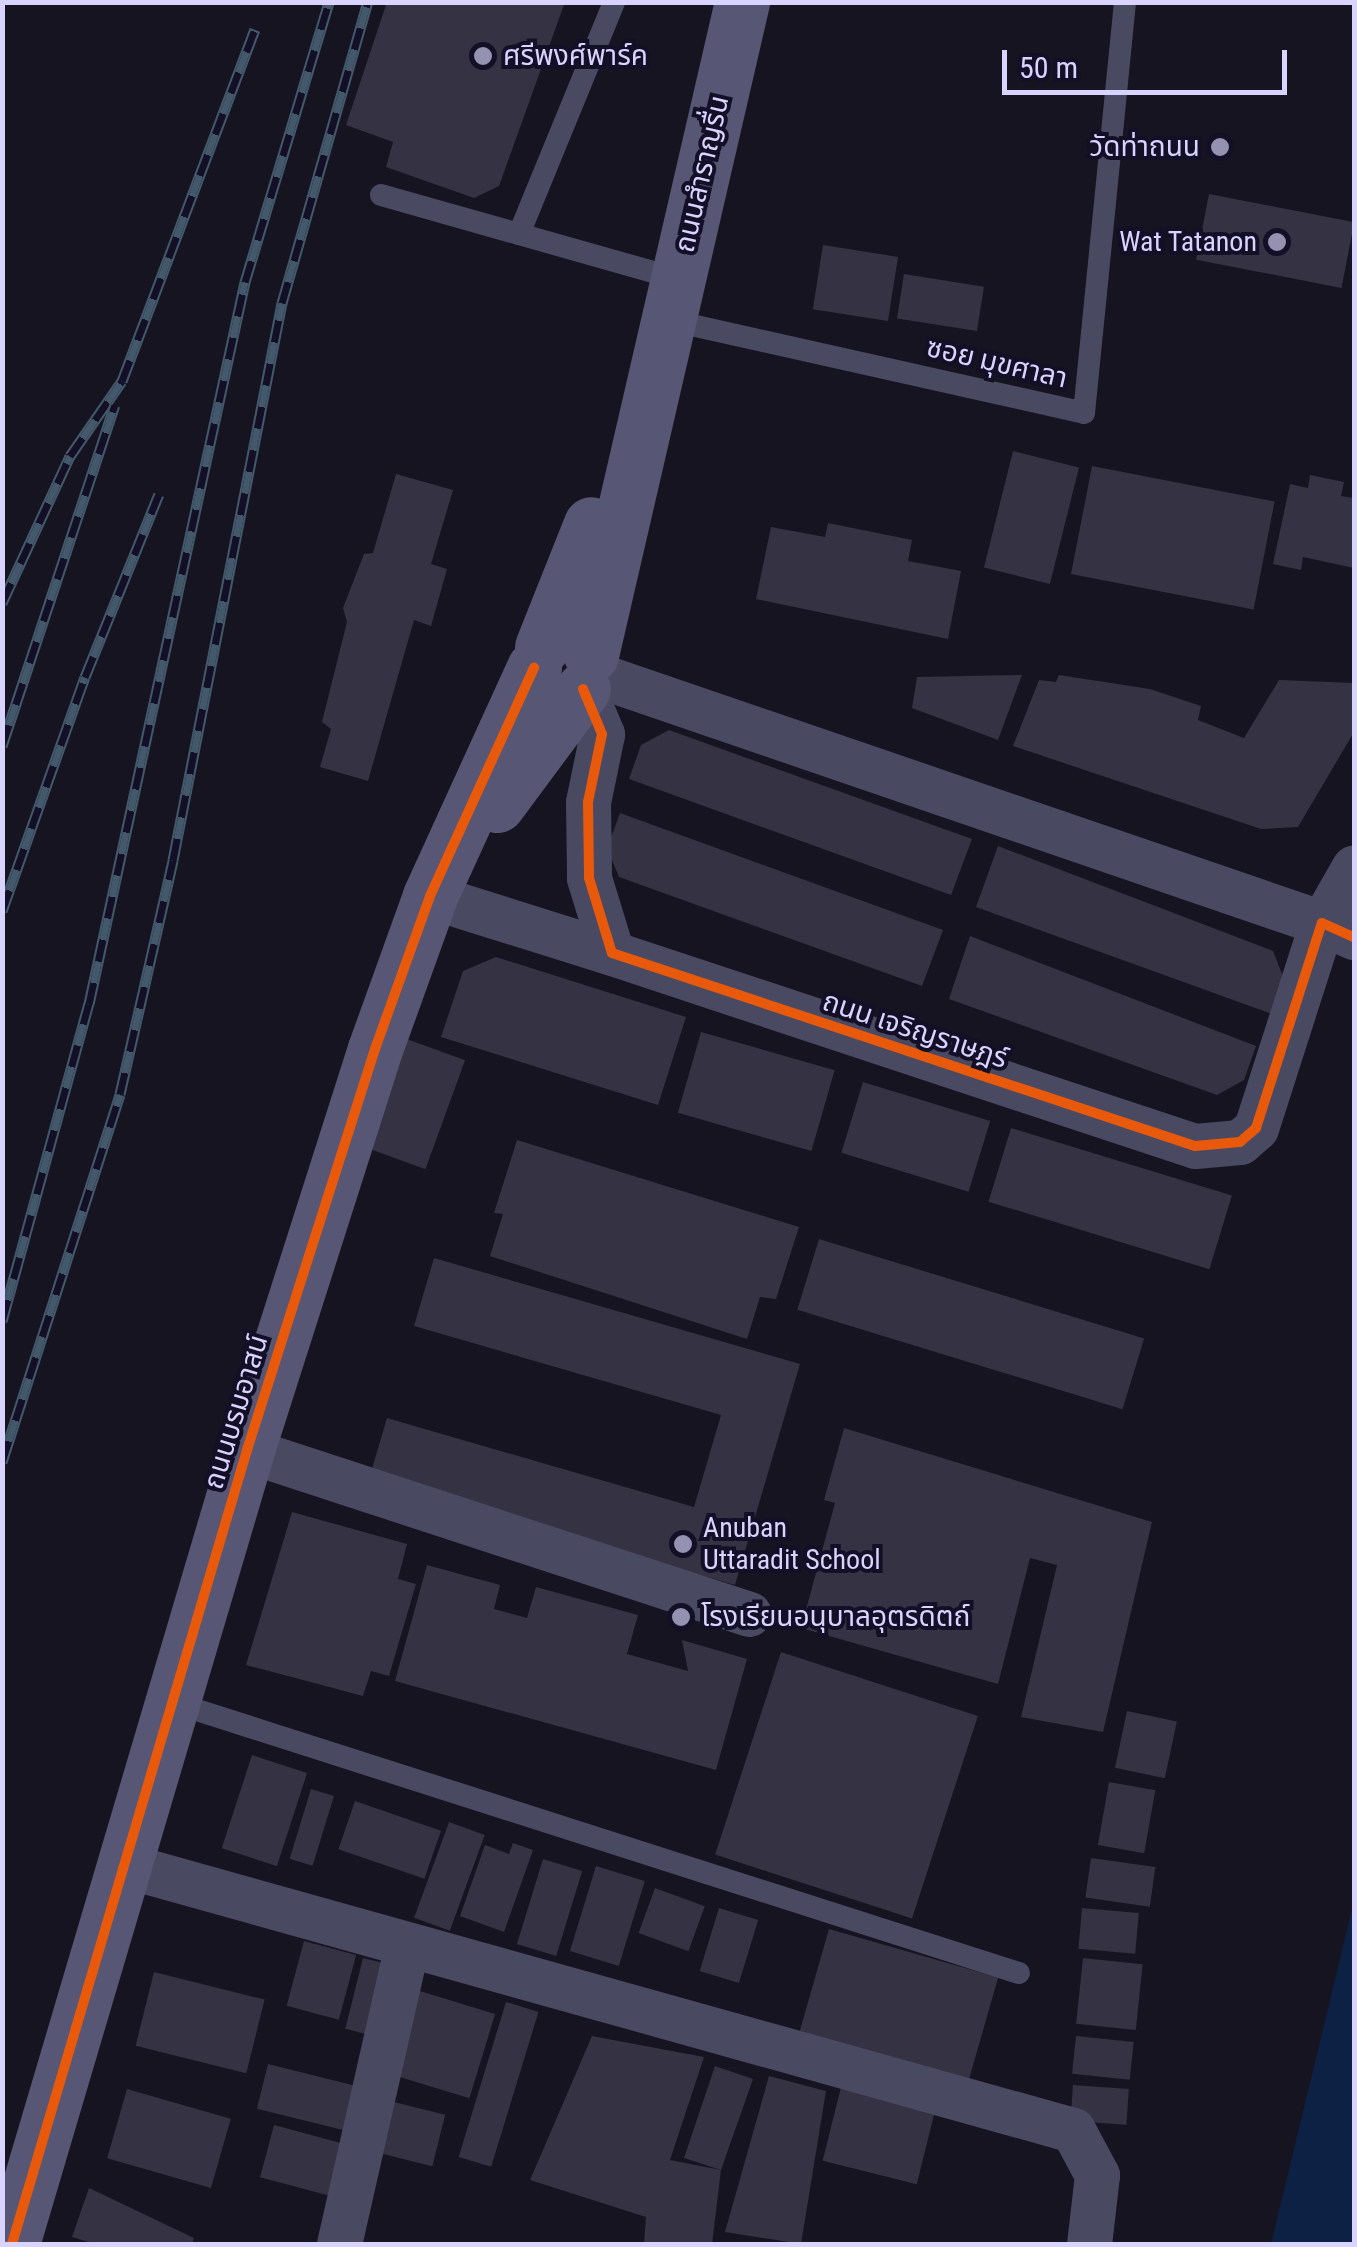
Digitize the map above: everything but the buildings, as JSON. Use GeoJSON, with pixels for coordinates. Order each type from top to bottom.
{"type":"FeatureCollection","features":[{"type":"Feature","properties":{"kind":"street","name":"ถนนสำราญรื่น"},"geometry":{"type":"LineString","coordinates":[[574,678],[670,315],[742,2]]}},
{"type":"Feature","properties":{"kind":"street"},"geometry":{"type":"LineString","coordinates":[[612,953],[589,878],[588,802],[574,678],[651,693],[1338,930]]}},
{"type":"Feature","properties":{"kind":"street","name":"ถนนบรมอาสน์"},"geometry":{"type":"LineString","coordinates":[[12,2244],[16,2186],[128,1866],[247,1450],[430,896],[574,678]]}},
{"type":"Feature","properties":{"kind":"street","name":"ถนน เจริญราษฎร์"},"geometry":{"type":"LineString","coordinates":[[430,896],[1195,1146],[1240,1142],[1256,1128],[1338,930],[1354,867]]}},
{"type":"Feature","properties":{"kind":"street"},"geometry":{"type":"LineString","coordinates":[[247,1450],[749,1614]]}},
{"type":"Feature","properties":{"kind":"street"},"geometry":{"type":"LineString","coordinates":[[128,1866],[406,1948],[1072,2130],[1097,2174],[1088,2244]]}},
{"type":"Feature","properties":{"kind":"street"},"geometry":{"type":"LineString","coordinates":[[339,2244],[406,1948]]}},
{"type":"Feature","properties":{"kind":"lane"},"geometry":{"type":"LineString","coordinates":[[518,234],[614,2]]}},
{"type":"Feature","properties":{"kind":"lane","name":"ซอย มุขศาลา"},"geometry":{"type":"LineString","coordinates":[[670,315],[1084,413],[1120,4]]}},
{"type":"Feature","properties":{"kind":"lane"},"geometry":{"type":"LineString","coordinates":[[381,195],[518,234],[670,315]]}},
{"type":"Feature","properties":{"kind":"lane"},"geometry":{"type":"LineString","coordinates":[[175,1703],[1019,1973]]}},
{"type":"Feature","properties":{"kind":"water"},"geometry":{"type":"Polygon","coordinates":[[[1354,1901],[1354,2244],[1271,2244],[1354,1901]]]}},
{"type":"Feature","properties":{"kind":"railway"},"geometry":{"type":"LineString","coordinates":[[2,1321],[89,1004],[245,282],[329,2]]}},
{"type":"Feature","properties":{"kind":"railway"},"geometry":{"type":"LineString","coordinates":[[2,1462],[120,1094],[173,860],[282,303],[368,2]]}},
{"type":"Feature","properties":{"kind":"railway"},"geometry":{"type":"LineString","coordinates":[[2,603],[70,456],[122,381],[255,29]]}},
{"type":"Feature","properties":{"kind":"railway"},"geometry":{"type":"LineString","coordinates":[[2,746],[115,405]]}},
{"type":"Feature","properties":{"kind":"railway"},"geometry":{"type":"LineString","coordinates":[[2,911],[85,677],[159,494]]}},
{"type":"Feature","properties":{"kind":"cycle path"},"geometry":{"type":"LineString","coordinates":[[12,2244],[247,1450],[375,1049],[430,896],[534,668]]}},
{"type":"Feature","properties":{"kind":"cycle path"},"geometry":{"type":"LineString","coordinates":[[583,689],[602,734],[588,802],[589,878],[612,953],[1195,1146],[1240,1142],[1256,1128],[1322,923],[1354,937]]}},
{"type":"Feature","properties":{"kind":"place","name":"ศรีพงศ์พาร์ค"},"geometry":{"type":"Point","coordinates":[483,56]}},
{"type":"Feature","properties":{"kind":"place","name":"วัดท่าถนน"},"geometry":{"type":"Point","coordinates":[1220,147]}},
{"type":"Feature","properties":{"kind":"place","name":"Wat Tatanon"},"geometry":{"type":"Point","coordinates":[1277,242]}},
{"type":"Feature","properties":{"kind":"place","name":"Anuban Uttaradit School"},"geometry":{"type":"Point","coordinates":[683,1544]}},
{"type":"Feature","properties":{"kind":"place","name":"โรงเรียนอนุบาลอุตรดิตถ์"},"geometry":{"type":"Point","coordinates":[681,1617]}}]}
